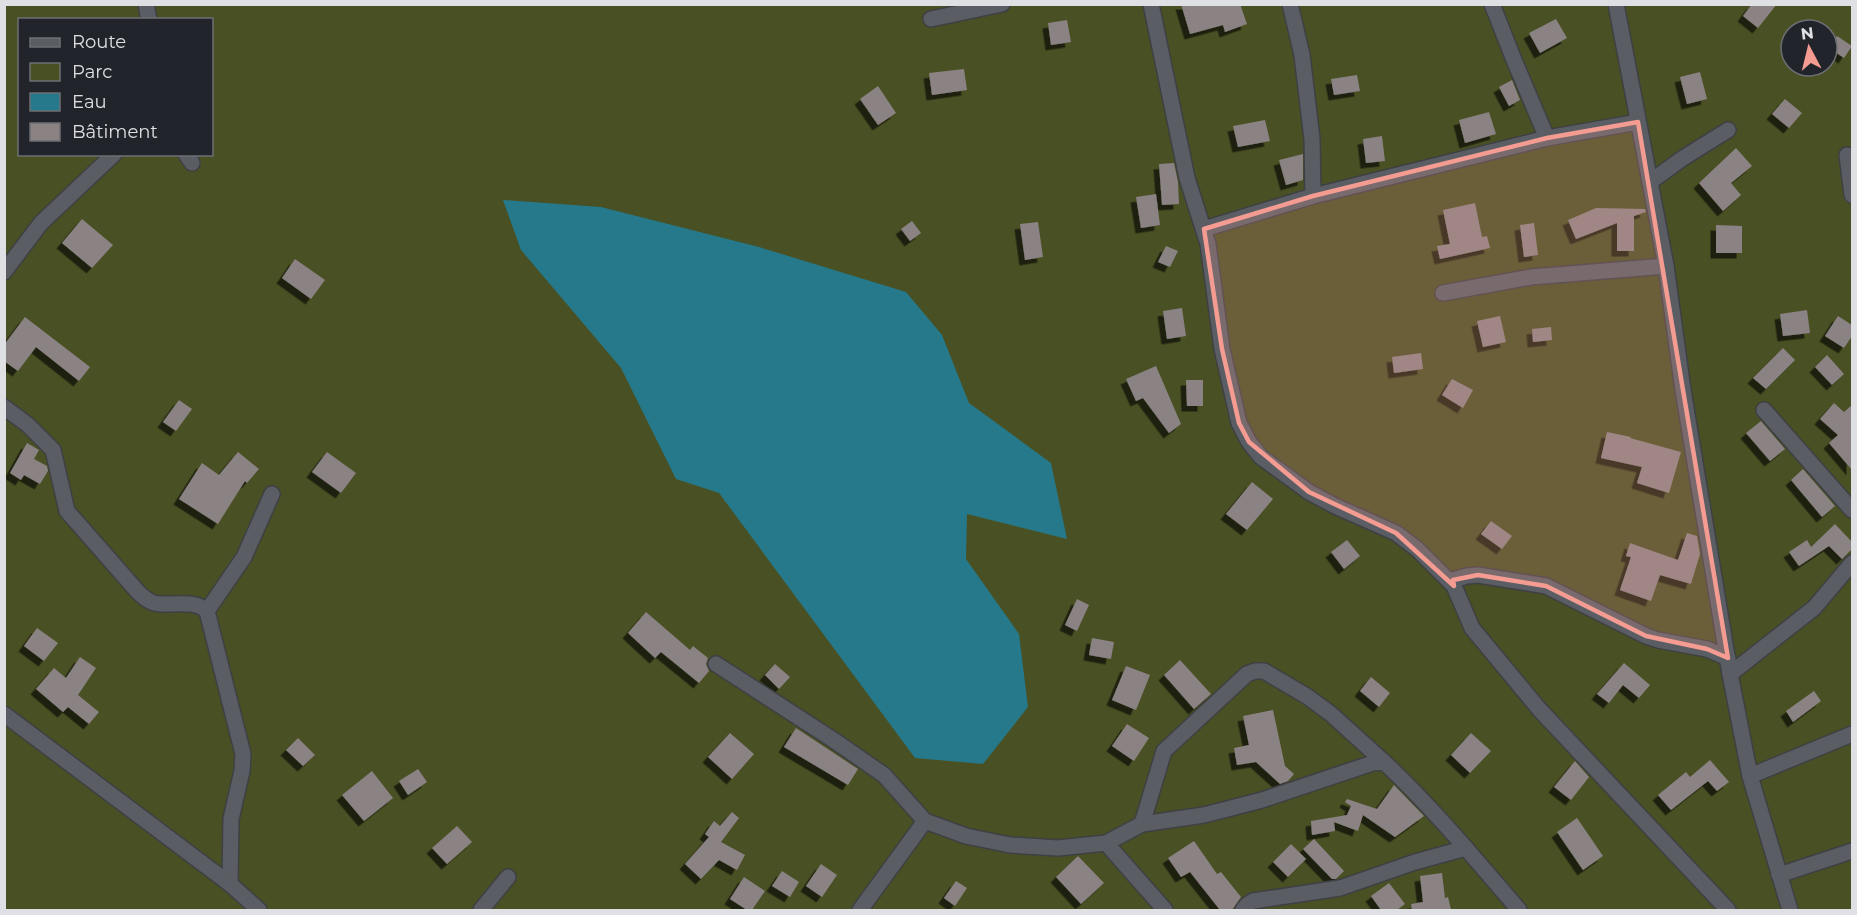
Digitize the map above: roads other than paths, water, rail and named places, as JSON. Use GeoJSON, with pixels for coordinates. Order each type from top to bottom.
{"type":"FeatureCollection","features":[{"type":"Feature","properties":{"kind":"street"},"geometry":{"type":"LineString","coordinates":[[931,19],[1002,4]]}},
{"type":"Feature","properties":{"kind":"street"},"geometry":{"type":"LineString","coordinates":[[1151,4],[1187,178],[1208,244],[1222,349],[1239,423],[1262,457],[1309,492],[1396,533],[1417,549],[1454,586]]}},
{"type":"Feature","properties":{"kind":"street"},"geometry":{"type":"LineString","coordinates":[[1290,4],[1302,55],[1312,139],[1313,195]]}},
{"type":"Feature","properties":{"kind":"street"},"geometry":{"type":"LineString","coordinates":[[1492,4],[1548,138]]}},
{"type":"Feature","properties":{"kind":"street"},"geometry":{"type":"LineString","coordinates":[[1616,4],[1666,266],[1683,390],[1730,674],[1750,776],[1790,910]]}},
{"type":"Feature","properties":{"kind":"street"},"geometry":{"type":"LineString","coordinates":[[1204,229],[1313,195],[1548,138],[1638,122]]}},
{"type":"Feature","properties":{"kind":"street"},"geometry":{"type":"LineString","coordinates":[[1650,182],[1728,130]]}},
{"type":"Feature","properties":{"kind":"street"},"geometry":{"type":"LineString","coordinates":[[1847,155],[1852,195]]}},
{"type":"Feature","properties":{"kind":"street"},"geometry":{"type":"LineString","coordinates":[[4,272],[42,223],[112,156]]}},
{"type":"Feature","properties":{"kind":"street"},"geometry":{"type":"LineString","coordinates":[[1443,293],[1531,277],[1666,266]]}},
{"type":"Feature","properties":{"kind":"street"},"geometry":{"type":"LineString","coordinates":[[4,407],[28,425],[53,450],[67,511],[138,592],[147,600],[155,603],[196,604],[207,611],[243,754],[242,771],[231,819],[230,884]]}},
{"type":"Feature","properties":{"kind":"street"},"geometry":{"type":"LineString","coordinates":[[1764,410],[1852,510]]}},
{"type":"Feature","properties":{"kind":"street"},"geometry":{"type":"LineString","coordinates":[[207,611],[244,557],[272,494]]}},
{"type":"Feature","properties":{"kind":"street"},"geometry":{"type":"LineString","coordinates":[[1730,674],[1814,608],[1852,563]]}},
{"type":"Feature","properties":{"kind":"street"},"geometry":{"type":"LineString","coordinates":[[1728,658],[1701,647],[1646,636],[1546,586],[1478,575],[1453,580],[1472,628],[1539,709],[1728,910]]}},
{"type":"Feature","properties":{"kind":"street"},"geometry":{"type":"LineString","coordinates":[[716,664],[884,775],[924,821],[966,836],[1010,845],[1058,848],[1106,843],[1142,824],[1204,815],[1262,801],[1373,763],[1384,762]]}},
{"type":"Feature","properties":{"kind":"street"},"geometry":{"type":"LineString","coordinates":[[1142,824],[1164,751],[1247,674],[1264,671],[1308,697],[1331,714],[1405,781],[1519,910]]}},
{"type":"Feature","properties":{"kind":"street"},"geometry":{"type":"LineString","coordinates":[[4,714],[230,884],[259,910]]}},
{"type":"Feature","properties":{"kind":"street"},"geometry":{"type":"LineString","coordinates":[[1750,776],[1852,734]]}},
{"type":"Feature","properties":{"kind":"street"},"geometry":{"type":"LineString","coordinates":[[860,910],[924,821]]}},
{"type":"Feature","properties":{"kind":"street"},"geometry":{"type":"LineString","coordinates":[[1106,843],[1165,910]]}},
{"type":"Feature","properties":{"kind":"street"},"geometry":{"type":"LineString","coordinates":[[1243,910],[1253,901],[1340,888],[1415,862],[1466,848]]}},
{"type":"Feature","properties":{"kind":"street"},"geometry":{"type":"LineString","coordinates":[[1779,875],[1852,851]]}},
{"type":"Feature","properties":{"kind":"street"},"geometry":{"type":"LineString","coordinates":[[482,910],[508,877]]}},
{"type":"Feature","properties":{"kind":"water"},"geometry":{"type":"Polygon","coordinates":[[[503,200],[601,207],[759,247],[906,292],[942,335],[969,403],[1051,463],[1067,539],[967,514],[966,559],[1019,634],[1028,707],[983,764],[915,758],[719,493],[676,479],[621,368],[521,250],[503,200]]]}}]}
